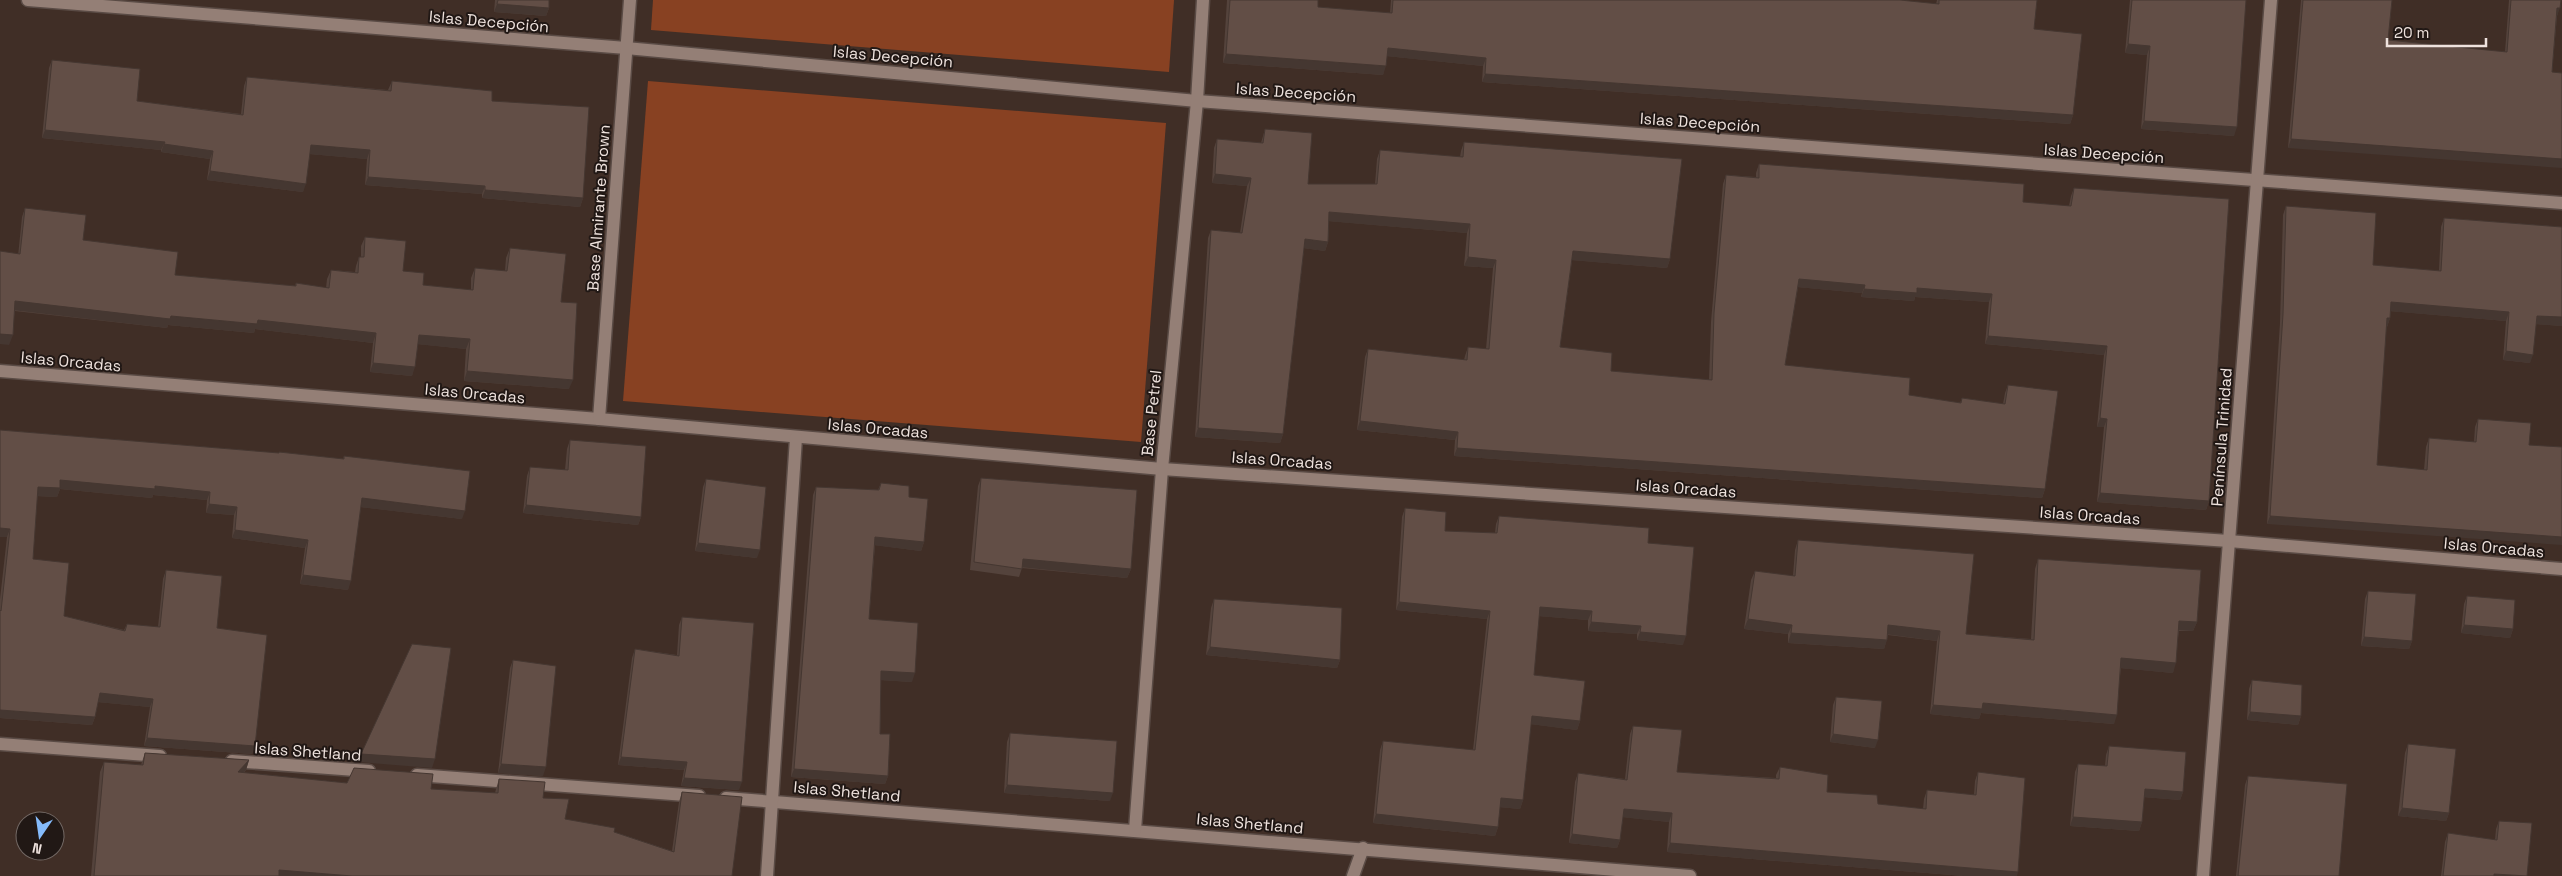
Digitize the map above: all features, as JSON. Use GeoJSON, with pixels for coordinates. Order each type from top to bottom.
{"type":"FeatureCollection","features":[{"type":"Feature","properties":{"kind":"street","name":"Islas Decepción"},"geometry":{"type":"LineString","coordinates":[[28,0],[626,48],[1197,101],[2562,202]]}},
{"type":"Feature","properties":{"kind":"street","name":"Base Almirante Brown"},"geometry":{"type":"LineString","coordinates":[[598,419],[630,0]]}},
{"type":"Feature","properties":{"kind":"street","name":"Base Petrel"},"geometry":{"type":"LineString","coordinates":[[1136,830],[1162,468],[1197,101],[1203,0]]}},
{"type":"Feature","properties":{"kind":"street","name":"Península Trinidad"},"geometry":{"type":"LineString","coordinates":[[2202,876],[2271,0]]}},
{"type":"Feature","properties":{"kind":"street","name":"Islas Orcadas"},"geometry":{"type":"LineString","coordinates":[[0,372],[598,419],[796,438],[1162,468],[2229,541],[2562,569]]}},
{"type":"Feature","properties":{"kind":"street"},"geometry":{"type":"LineString","coordinates":[[767,876],[796,438]]}},
{"type":"Feature","properties":{"kind":"street"},"geometry":{"type":"LineString","coordinates":[[0,744],[168,756]]}},
{"type":"Feature","properties":{"kind":"street","name":"Islas Shetland"},"geometry":{"type":"LineString","coordinates":[[218,760],[387,773]]}},
{"type":"Feature","properties":{"kind":"street","name":"Islas Shetland"},"geometry":{"type":"LineString","coordinates":[[406,774],[773,801],[1690,876]]}},
{"type":"Feature","properties":{"kind":"street"},"geometry":{"type":"LineString","coordinates":[[1353,876],[1363,848]]}},
{"type":"Feature","properties":{"kind":"shaded area"},"geometry":{"type":"Polygon","coordinates":[[[653,0],[1174,0],[1169,72],[651,30],[653,0]]]}},
{"type":"Feature","properties":{"kind":"shaded area"},"geometry":{"type":"Polygon","coordinates":[[[648,81],[1166,123],[1141,442],[623,401],[648,81]]]}},
{"type":"Feature","properties":{"kind":"building"},"geometry":{"type":"Polygon","coordinates":[[[498,0],[549,0],[549,8],[497,4],[498,0]]]}},
{"type":"Feature","properties":{"kind":"building"},"geometry":{"type":"Polygon","coordinates":[[[1230,0],[1318,0],[1318,7],[1392,13],[1393,0],[1900,0],[1939,4],[1939,0],[2037,0],[2034,29],[2082,34],[2073,115],[1485,74],[1486,58],[1388,48],[1386,66],[1226,54],[1230,0]]]}},
{"type":"Feature","properties":{"kind":"building"},"geometry":{"type":"Polygon","coordinates":[[[2132,0],[2246,0],[2237,127],[2144,121],[2150,46],[2128,44],[2132,0]]]}},
{"type":"Feature","properties":{"kind":"building"},"geometry":{"type":"Polygon","coordinates":[[[2303,0],[2392,0],[2388,40],[2507,52],[2511,0],[2561,0],[2560,8],[2557,8],[2552,72],[2562,73],[2562,159],[2291,139],[2303,0]]]}},
{"type":"Feature","properties":{"kind":"building"},"geometry":{"type":"Polygon","coordinates":[[[52,60],[140,69],[137,101],[243,115],[247,77],[391,91],[392,81],[492,91],[492,101],[589,107],[583,198],[485,190],[485,186],[368,177],[370,150],[311,145],[306,184],[210,171],[213,151],[164,144],[165,142],[45,130],[52,60]]]}},
{"type":"Feature","properties":{"kind":"building"},"geometry":{"type":"Polygon","coordinates":[[[1265,129],[1312,133],[1308,184],[1377,184],[1380,150],[1463,157],[1464,142],[1682,159],[1670,259],[1573,251],[1560,347],[1612,353],[1611,371],[1712,380],[1714,313],[1726,175],[1759,178],[1759,164],[2024,184],[2023,202],[2071,206],[2074,188],[2229,199],[2209,501],[2100,493],[2107,419],[2100,418],[2107,346],[1988,336],[1992,294],[1917,288],[1917,293],[1864,289],[1865,285],[1799,279],[1785,365],[1910,378],[1909,395],[1961,403],[1962,398],[2005,404],[2008,385],[2058,391],[2045,489],[1457,448],[1458,432],[1360,421],[1368,349],[1467,360],[1468,347],[1489,349],[1496,260],[1468,257],[1470,224],[1329,212],[1328,242],[1305,239],[1283,434],[1198,428],[1211,230],[1242,233],[1251,178],[1215,174],[1217,139],[1263,143],[1265,129]]]}},
{"type":"Feature","properties":{"kind":"building"},"geometry":{"type":"Polygon","coordinates":[[[2286,206],[2376,213],[2373,265],[2441,271],[2444,218],[2562,227],[2562,317],[2537,316],[2533,355],[2506,351],[2509,312],[2391,302],[2390,318],[2387,318],[2377,465],[2427,470],[2429,438],[2476,442],[2478,419],[2531,423],[2529,445],[2562,447],[2562,537],[2270,516],[2283,314],[2286,206]]]}},
{"type":"Feature","properties":{"kind":"building"},"geometry":{"type":"Polygon","coordinates":[[[25,208],[86,215],[83,240],[178,252],[175,275],[296,286],[296,283],[329,288],[331,270],[358,273],[359,257],[364,257],[365,237],[406,241],[403,271],[424,273],[423,285],[473,290],[475,268],[507,271],[510,248],[566,254],[561,302],[577,303],[573,380],[467,371],[470,339],[419,335],[415,367],[373,363],[376,333],[258,320],[257,324],[171,316],[170,319],[15,301],[13,335],[0,334],[0,251],[20,254],[25,208]]]}},
{"type":"Feature","properties":{"kind":"building"},"geometry":{"type":"Polygon","coordinates":[[[0,430],[279,452],[344,459],[344,456],[470,471],[465,511],[362,498],[351,581],[303,575],[308,540],[235,530],[237,507],[209,504],[210,492],[155,486],[155,489],[60,480],[60,488],[38,487],[33,559],[69,563],[64,616],[125,631],[127,624],[160,627],[166,570],[222,576],[217,628],[267,635],[255,746],[147,738],[153,699],[100,693],[95,717],[0,710],[0,610],[10,529],[0,528],[0,430]]]}},
{"type":"Feature","properties":{"kind":"building"},"geometry":{"type":"Polygon","coordinates":[[[570,440],[646,446],[641,517],[526,505],[530,467],[568,470],[570,440]]]}},
{"type":"Feature","properties":{"kind":"building"},"geometry":{"type":"Polygon","coordinates":[[[981,478],[1137,490],[1131,569],[1023,559],[1022,569],[974,562],[981,478]]]}},
{"type":"Feature","properties":{"kind":"building"},"geometry":{"type":"Polygon","coordinates":[[[706,479],[766,487],[760,550],[698,543],[706,479]]]}},
{"type":"Feature","properties":{"kind":"building"},"geometry":{"type":"Polygon","coordinates":[[[881,483],[909,486],[909,497],[928,499],[924,542],[875,537],[869,619],[918,623],[915,673],[881,671],[880,734],[890,734],[888,776],[794,769],[816,487],[879,490],[881,483]]]}},
{"type":"Feature","properties":{"kind":"building"},"geometry":{"type":"Polygon","coordinates":[[[1405,508],[1446,512],[1445,531],[1497,533],[1499,516],[1649,528],[1648,543],[1694,547],[1686,636],[1640,632],[1641,626],[1591,622],[1592,611],[1540,607],[1534,675],[1585,681],[1580,721],[1532,716],[1523,800],[1501,798],[1498,827],[1376,814],[1383,741],[1475,750],[1490,611],[1399,602],[1405,508]]]}},
{"type":"Feature","properties":{"kind":"building"},"geometry":{"type":"Polygon","coordinates":[[[1798,540],[1974,554],[1966,634],[2034,640],[2038,559],[2201,570],[2197,622],[2179,621],[2176,663],[2121,658],[2117,715],[1983,703],[1982,709],[1933,705],[1940,631],[1888,625],[1887,640],[1791,633],[1792,625],[1748,619],[1755,571],[1795,576],[1798,540]]]}},
{"type":"Feature","properties":{"kind":"building"},"geometry":{"type":"Polygon","coordinates":[[[2368,591],[2416,594],[2412,641],[2364,637],[2368,591]]]}},
{"type":"Feature","properties":{"kind":"building"},"geometry":{"type":"Polygon","coordinates":[[[2467,596],[2515,600],[2513,629],[2464,625],[2467,596]]]}},
{"type":"Feature","properties":{"kind":"building"},"geometry":{"type":"Polygon","coordinates":[[[1214,599],[1342,608],[1340,660],[1210,647],[1214,599]]]}},
{"type":"Feature","properties":{"kind":"building"},"geometry":{"type":"Polygon","coordinates":[[[682,617],[754,623],[742,782],[684,778],[687,762],[621,757],[635,649],[679,656],[682,617]]]}},
{"type":"Feature","properties":{"kind":"building"},"geometry":{"type":"Polygon","coordinates":[[[412,644],[451,648],[435,759],[361,754],[412,644]]]}},
{"type":"Feature","properties":{"kind":"building"},"geometry":{"type":"Polygon","coordinates":[[[513,660],[556,666],[546,767],[501,764],[513,660]]]}},
{"type":"Feature","properties":{"kind":"building"},"geometry":{"type":"Polygon","coordinates":[[[2252,680],[2302,685],[2301,716],[2250,712],[2252,680]]]}},
{"type":"Feature","properties":{"kind":"building"},"geometry":{"type":"Polygon","coordinates":[[[1836,697],[1882,701],[1878,740],[1833,734],[1836,697]]]}},
{"type":"Feature","properties":{"kind":"building"},"geometry":{"type":"Polygon","coordinates":[[[1633,726],[1682,730],[1677,772],[1779,779],[1780,767],[1828,775],[1827,792],[1877,795],[1878,804],[1926,809],[1927,790],[1976,795],[1978,772],[2025,778],[2018,872],[1670,843],[1672,813],[1624,809],[1620,840],[1572,834],[1578,773],[1627,780],[1633,726]]]}},
{"type":"Feature","properties":{"kind":"building"},"geometry":{"type":"Polygon","coordinates":[[[1010,733],[1117,741],[1113,793],[1007,785],[1010,733]]]}},
{"type":"Feature","properties":{"kind":"building"},"geometry":{"type":"Polygon","coordinates":[[[2408,744],[2456,749],[2449,813],[2402,808],[2408,744]]]}},
{"type":"Feature","properties":{"kind":"building"},"geometry":{"type":"Polygon","coordinates":[[[2109,746],[2186,752],[2183,792],[2145,789],[2142,822],[2073,817],[2078,764],[2107,766],[2109,746]]]}},
{"type":"Feature","properties":{"kind":"building"},"geometry":{"type":"Polygon","coordinates":[[[145,753],[249,760],[238,772],[347,783],[354,768],[433,774],[431,789],[498,793],[499,779],[545,782],[543,798],[569,799],[565,819],[615,828],[614,832],[674,852],[682,792],[742,797],[732,876],[352,876],[279,870],[279,876],[94,876],[104,762],[143,765],[145,753]]]}},
{"type":"Feature","properties":{"kind":"building"},"geometry":{"type":"Polygon","coordinates":[[[2248,776],[2347,784],[2339,876],[2238,876],[2248,776]]]}},
{"type":"Feature","properties":{"kind":"building"},"geometry":{"type":"Polygon","coordinates":[[[2499,821],[2532,823],[2527,876],[2494,874],[2494,876],[2443,876],[2448,833],[2497,840],[2499,821]]]}}]}
